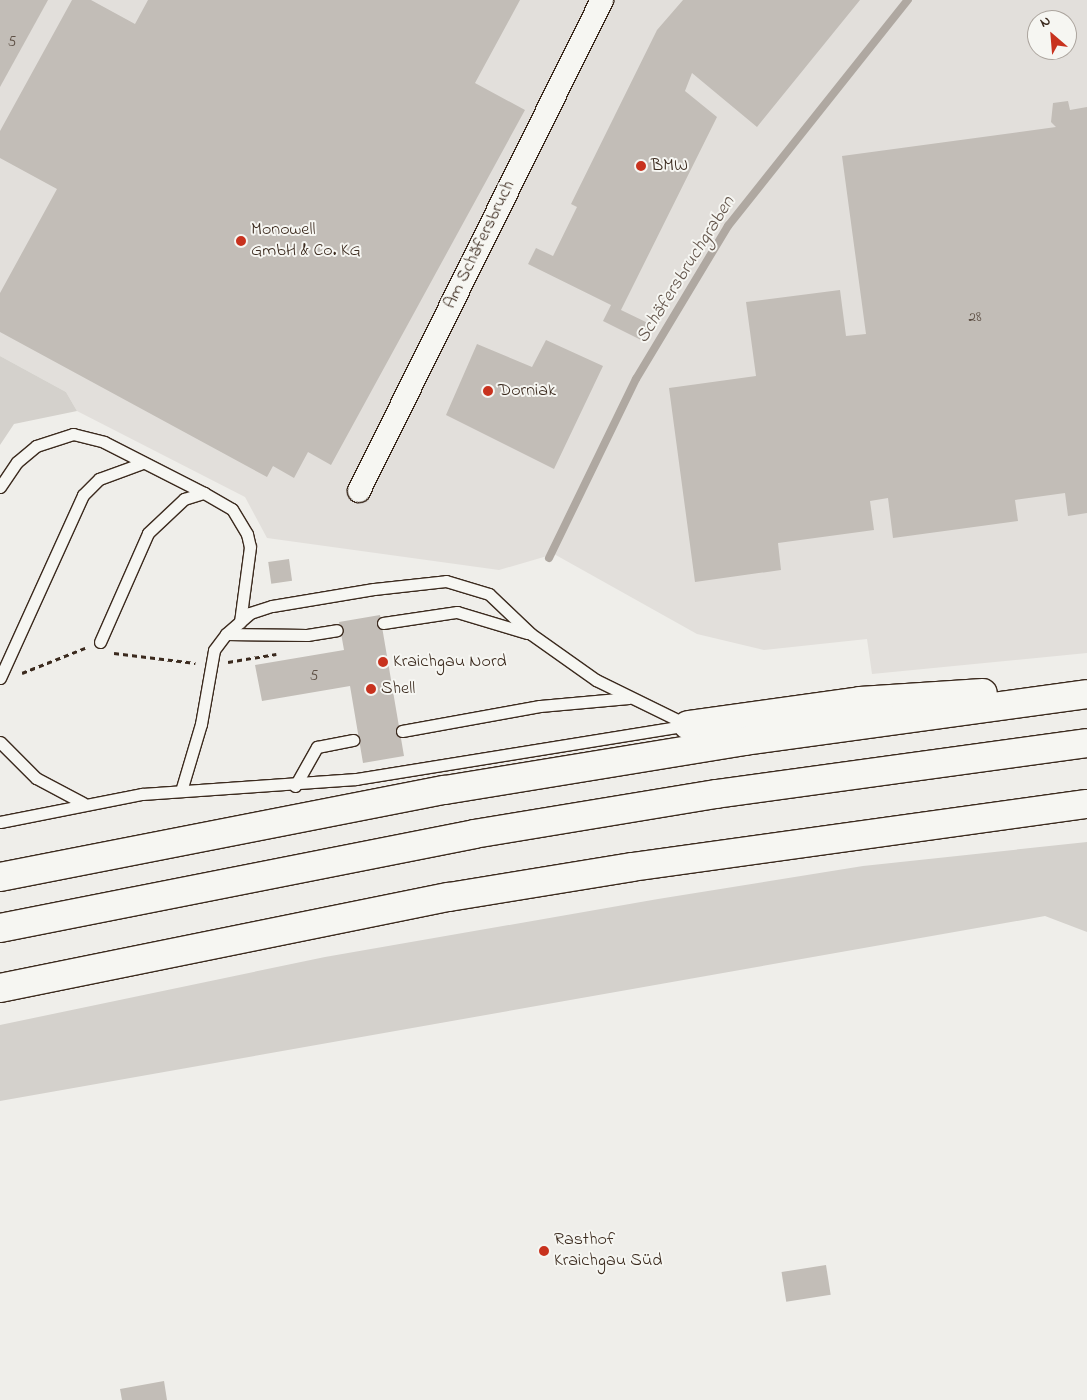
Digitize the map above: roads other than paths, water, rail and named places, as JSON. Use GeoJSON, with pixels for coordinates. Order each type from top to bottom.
{"type":"FeatureCollection","features":[{"type":"Feature","properties":{"kind":"highway"},"geometry":{"type":"LineString","coordinates":[[688,725],[955,692],[1087,694]]}},
{"type":"Feature","properties":{"kind":"highway"},"geometry":{"type":"LineString","coordinates":[[0,877],[445,790],[745,741],[1087,694]]}},
{"type":"Feature","properties":{"kind":"highway"},"geometry":{"type":"LineString","coordinates":[[0,928],[474,834],[716,794],[1087,743]]}},
{"type":"Feature","properties":{"kind":"highway"},"geometry":{"type":"LineString","coordinates":[[0,988],[260,932],[488,891],[1087,804]]}},
{"type":"Feature","properties":{"kind":"street","name":"Am Schäfersbruch"},"geometry":{"type":"LineString","coordinates":[[359,491],[602,0]]}},
{"type":"Feature","properties":{"kind":"lane"},"geometry":{"type":"LineString","coordinates":[[0,487],[17,462],[36,446],[73,434],[104,442],[140,464],[204,493],[232,509],[247,534],[250,547],[240,622]]}},
{"type":"Feature","properties":{"kind":"lane"},"geometry":{"type":"LineString","coordinates":[[0,678],[83,495],[99,480],[140,464]]}},
{"type":"Feature","properties":{"kind":"lane"},"geometry":{"type":"LineString","coordinates":[[100,642],[148,533],[184,499],[204,493]]}},
{"type":"Feature","properties":{"kind":"lane"},"geometry":{"type":"LineString","coordinates":[[181,791],[214,650],[226,634],[240,622],[272,606],[446,581],[489,594],[531,634],[630,698],[688,725]]}},
{"type":"Feature","properties":{"kind":"lane"},"geometry":{"type":"LineString","coordinates":[[383,623],[457,612],[531,634]]}},
{"type":"Feature","properties":{"kind":"lane"},"geometry":{"type":"LineString","coordinates":[[226,634],[307,635],[337,630]]}},
{"type":"Feature","properties":{"kind":"lane"},"geometry":{"type":"LineString","coordinates":[[402,731],[540,706],[630,698]]}},
{"type":"Feature","properties":{"kind":"lane"},"geometry":{"type":"LineString","coordinates":[[0,822],[83,803],[181,791],[295,786],[688,725]]}},
{"type":"Feature","properties":{"kind":"lane"},"geometry":{"type":"LineString","coordinates":[[295,786],[317,747],[353,740]]}},
{"type":"Feature","properties":{"kind":"lane"},"geometry":{"type":"LineString","coordinates":[[0,742],[36,778],[83,803]]}},
{"type":"Feature","properties":{"kind":"waterway","name":"Schäfersbruchgraben"},"geometry":{"type":"LineString","coordinates":[[549,558],[636,379],[728,226],[908,0]]}},
{"type":"Feature","properties":{"kind":"place","name":"BMW"},"geometry":{"type":"Point","coordinates":[641,166]}},
{"type":"Feature","properties":{"kind":"place","name":"Monowell GmbH & Co. KG"},"geometry":{"type":"Point","coordinates":[241,241]}},
{"type":"Feature","properties":{"kind":"place","name":"Dorniak"},"geometry":{"type":"Point","coordinates":[488,391]}},
{"type":"Feature","properties":{"kind":"place","name":"Kraichgau Nord"},"geometry":{"type":"Point","coordinates":[383,662]}},
{"type":"Feature","properties":{"kind":"place","name":"Shell"},"geometry":{"type":"Point","coordinates":[371,689]}},
{"type":"Feature","properties":{"kind":"place","name":"Rasthof Kraichgau Süd"},"geometry":{"type":"Point","coordinates":[544,1251]}}]}
